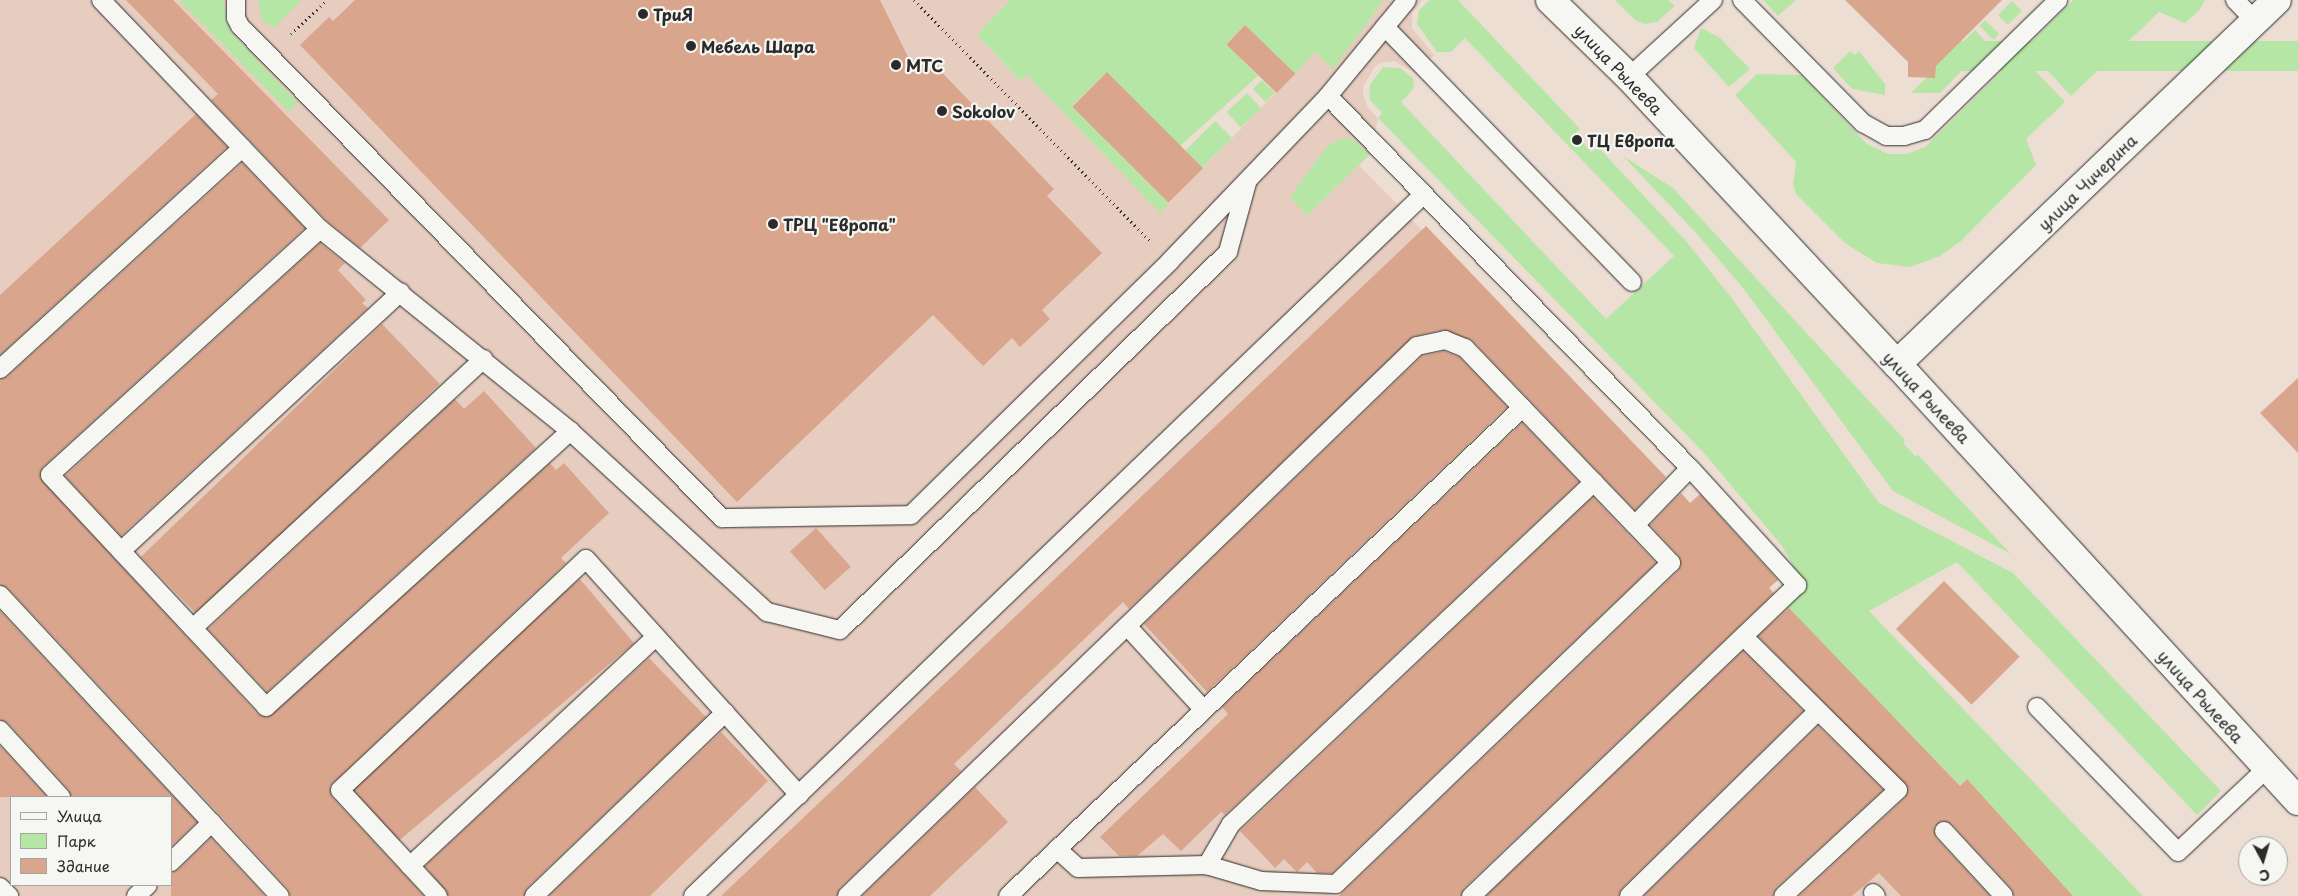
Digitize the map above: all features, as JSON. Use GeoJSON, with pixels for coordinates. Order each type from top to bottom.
{"type":"FeatureCollection","features":[{"type":"Feature","properties":{"kind":"main road","name":"улица Рылеева"},"geometry":{"type":"LineString","coordinates":[[1550,0],[1629,77],[1897,364],[2298,800]]}},
{"type":"Feature","properties":{"kind":"main road","name":"улица Чичерина"},"geometry":{"type":"LineString","coordinates":[[1897,364],[2277,0]]}},
{"type":"Feature","properties":{"kind":"lane"},"geometry":{"type":"LineString","coordinates":[[101,0],[320,229],[401,292],[570,431],[767,612],[840,630],[1228,252],[1248,180]]}},
{"type":"Feature","properties":{"kind":"lane"},"geometry":{"type":"LineString","coordinates":[[236,0],[236,18],[240,26],[722,518],[910,515],[1170,261],[1328,96],[1407,0]]}},
{"type":"Feature","properties":{"kind":"lane"},"geometry":{"type":"LineString","coordinates":[[1629,77],[1714,0]]}},
{"type":"Feature","properties":{"kind":"lane"},"geometry":{"type":"LineString","coordinates":[[1742,0],[1863,123],[1886,136],[1904,136],[1925,130],[2058,0]]}},
{"type":"Feature","properties":{"kind":"lane"},"geometry":{"type":"LineString","coordinates":[[2235,0],[2255,21]]}},
{"type":"Feature","properties":{"kind":"lane"},"geometry":{"type":"LineString","coordinates":[[1385,27],[1632,282]]}},
{"type":"Feature","properties":{"kind":"lane"},"geometry":{"type":"LineString","coordinates":[[1328,96],[1690,468],[1798,585],[1472,896]]}},
{"type":"Feature","properties":{"kind":"lane"},"geometry":{"type":"LineString","coordinates":[[0,369],[242,148]]}},
{"type":"Feature","properties":{"kind":"lane"},"geometry":{"type":"LineString","coordinates":[[693,896],[1424,196]]}},
{"type":"Feature","properties":{"kind":"lane"},"geometry":{"type":"LineString","coordinates":[[320,229],[50,476],[266,707],[570,431]]}},
{"type":"Feature","properties":{"kind":"lane"},"geometry":{"type":"LineString","coordinates":[[121,551],[401,292]]}},
{"type":"Feature","properties":{"kind":"lane"},"geometry":{"type":"LineString","coordinates":[[847,896],[1417,346],[1445,340],[1465,348],[1671,563],[1336,884],[1261,881],[1207,865],[1078,868],[1057,849]]}},
{"type":"Feature","properties":{"kind":"lane"},"geometry":{"type":"LineString","coordinates":[[193,628],[483,359]]}},
{"type":"Feature","properties":{"kind":"lane"},"geometry":{"type":"LineString","coordinates":[[1008,896],[1522,408]]}},
{"type":"Feature","properties":{"kind":"lane"},"geometry":{"type":"LineString","coordinates":[[1634,525],[1690,468]]}},
{"type":"Feature","properties":{"kind":"lane"},"geometry":{"type":"LineString","coordinates":[[1207,865],[1231,824],[1594,482]]}},
{"type":"Feature","properties":{"kind":"lane"},"geometry":{"type":"LineString","coordinates":[[438,896],[340,790],[586,560],[799,795]]}},
{"type":"Feature","properties":{"kind":"lane"},"geometry":{"type":"LineString","coordinates":[[0,595],[280,896]]}},
{"type":"Feature","properties":{"kind":"lane"},"geometry":{"type":"LineString","coordinates":[[1127,626],[1203,709]]}},
{"type":"Feature","properties":{"kind":"lane"},"geometry":{"type":"LineString","coordinates":[[410,866],[656,637]]}},
{"type":"Feature","properties":{"kind":"lane"},"geometry":{"type":"LineString","coordinates":[[1744,637],[1898,790],[1783,896]]}},
{"type":"Feature","properties":{"kind":"lane"},"geometry":{"type":"LineString","coordinates":[[2037,707],[2178,852],[2267,768]]}},
{"type":"Feature","properties":{"kind":"lane"},"geometry":{"type":"LineString","coordinates":[[1629,896],[1818,711]]}},
{"type":"Feature","properties":{"kind":"lane"},"geometry":{"type":"LineString","coordinates":[[534,896],[725,713]]}},
{"type":"Feature","properties":{"kind":"lane"},"geometry":{"type":"LineString","coordinates":[[0,730],[60,796]]}},
{"type":"Feature","properties":{"kind":"lane"},"geometry":{"type":"LineString","coordinates":[[172,861],[212,822]]}},
{"type":"Feature","properties":{"kind":"lane"},"geometry":{"type":"LineString","coordinates":[[1944,831],[2004,896]]}},
{"type":"Feature","properties":{"kind":"lane"},"geometry":{"type":"LineString","coordinates":[[0,887],[8,896]]}},
{"type":"Feature","properties":{"kind":"path"},"geometry":{"type":"LineString","coordinates":[[292,34],[327,0]]}},
{"type":"Feature","properties":{"kind":"path"},"geometry":{"type":"LineString","coordinates":[[914,0],[1170,261]]}},
{"type":"Feature","properties":{"kind":"shaded area"},"geometry":{"type":"Polygon","coordinates":[[[0,0],[179,0],[289,112],[298,103],[230,31],[223,0],[1010,0],[977,35],[1020,81],[1027,75],[1081,131],[1090,124],[1169,203],[1294,74],[1221,0],[1422,0],[1412,13],[1412,28],[1434,55],[1415,73],[1394,61],[1380,63],[1374,68],[1363,87],[1363,95],[1368,108],[1378,118],[1370,154],[1359,165],[1960,785],[1967,779],[2073,896],[0,896],[0,0]]]}},
{"type":"Feature","properties":{"kind":"green space"},"geometry":{"type":"Polygon","coordinates":[[[179,0],[223,0],[230,31],[298,103],[289,112],[179,0]]]}},
{"type":"Feature","properties":{"kind":"green space"},"geometry":{"type":"Polygon","coordinates":[[[258,0],[302,0],[274,28],[261,20],[258,0]]]}},
{"type":"Feature","properties":{"kind":"green space"},"geometry":{"type":"Polygon","coordinates":[[[1010,0],[1384,0],[1333,69],[1315,52],[1295,74],[1245,25],[1226,44],[1258,76],[1180,146],[1107,72],[1072,106],[1169,204],[1160,213],[1027,75],[1020,81],[977,35],[1010,0]]]}},
{"type":"Feature","properties":{"kind":"green space"},"geometry":{"type":"Polygon","coordinates":[[[1430,0],[1458,0],[1580,129],[1575,134],[1591,152],[1598,147],[1686,241],[1730,296],[1879,503],[2013,573],[2221,791],[2197,815],[1957,562],[1869,611],[2143,896],[2073,896],[1967,779],[1960,785],[1785,607],[1795,575],[1792,564],[1782,546],[1704,453],[1378,118],[1382,113],[1369,99],[1370,85],[1383,67],[1400,68],[1413,78],[1414,88],[1401,102],[1606,319],[1674,256],[1465,38],[1451,52],[1437,52],[1417,24],[1419,10],[1430,0]]]}},
{"type":"Feature","properties":{"kind":"green space"},"geometry":{"type":"Polygon","coordinates":[[[1615,0],[1668,0],[1675,6],[1657,22],[1645,24],[1635,20],[1615,0]]]}},
{"type":"Feature","properties":{"kind":"green space"},"geometry":{"type":"Polygon","coordinates":[[[1763,0],[1796,0],[1778,16],[1763,0]]]}},
{"type":"Feature","properties":{"kind":"green space"},"geometry":{"type":"Polygon","coordinates":[[[2073,0],[2205,0],[2199,11],[2185,23],[2159,12],[2071,96],[2026,47],[2073,0]]]}},
{"type":"Feature","properties":{"kind":"green space"},"geometry":{"type":"Polygon","coordinates":[[[2012,1],[2022,11],[2008,25],[1998,15],[2012,1]]]}},
{"type":"Feature","properties":{"kind":"green space"},"geometry":{"type":"Polygon","coordinates":[[[1985,20],[1999,34],[1993,40],[1979,26],[1985,20]]]}},
{"type":"Feature","properties":{"kind":"green space"},"geometry":{"type":"Polygon","coordinates":[[[1701,28],[1719,37],[1750,69],[1729,87],[1694,48],[1701,28]]]}},
{"type":"Feature","properties":{"kind":"green space"},"geometry":{"type":"Polygon","coordinates":[[[1975,30],[1988,44],[1940,93],[1911,93],[1975,30]]]}},
{"type":"Feature","properties":{"kind":"green space"},"geometry":{"type":"Polygon","coordinates":[[[1910,41],[2298,41],[2298,71],[1910,71],[1910,41]]]}},
{"type":"Feature","properties":{"kind":"green space"},"geometry":{"type":"Polygon","coordinates":[[[1850,51],[1855,55],[1859,51],[1885,84],[1885,95],[1852,89],[1833,68],[1850,51]]]}},
{"type":"Feature","properties":{"kind":"green space"},"geometry":{"type":"Polygon","coordinates":[[[2019,54],[2065,102],[2026,139],[2036,165],[1961,241],[1940,256],[1910,267],[1877,263],[1846,244],[1797,195],[1793,185],[1796,162],[1735,95],[1757,74],[1801,75],[1867,144],[1888,154],[1907,154],[1925,147],[2019,54]]]}},
{"type":"Feature","properties":{"kind":"green space"},"geometry":{"type":"Polygon","coordinates":[[[1262,80],[1275,93],[1266,102],[1253,89],[1262,80]]]}},
{"type":"Feature","properties":{"kind":"green space"},"geometry":{"type":"Polygon","coordinates":[[[1247,93],[1261,108],[1241,127],[1227,112],[1247,93]]]}},
{"type":"Feature","properties":{"kind":"green space"},"geometry":{"type":"Polygon","coordinates":[[[1215,121],[1232,138],[1202,168],[1185,151],[1215,121]]]}},
{"type":"Feature","properties":{"kind":"green space"},"geometry":{"type":"Polygon","coordinates":[[[1345,137],[1354,140],[1370,154],[1307,216],[1290,197],[1327,146],[1345,137]]]}},
{"type":"Feature","properties":{"kind":"green space"},"geometry":{"type":"Polygon","coordinates":[[[1623,156],[1673,188],[1905,440],[1903,443],[1915,456],[1918,455],[2011,554],[1893,491],[1743,288],[1697,234],[1623,156]]]}},
{"type":"Feature","properties":{"kind":"building"},"geometry":{"type":"Polygon","coordinates":[[[126,0],[173,0],[389,220],[360,248],[327,221],[211,100],[218,94],[126,0]]]}},
{"type":"Feature","properties":{"kind":"building","name":"ТРЦ \"Европа\""},"geometry":{"type":"Polygon","coordinates":[[[355,0],[880,0],[915,71],[928,58],[1054,189],[1047,196],[1102,253],[1042,310],[1050,319],[1020,347],[1012,338],[983,366],[933,315],[737,502],[300,45],[329,17],[333,21],[355,0]]]}},
{"type":"Feature","properties":{"kind":"building"},"geometry":{"type":"Polygon","coordinates":[[[1845,0],[2002,0],[1936,66],[1935,78],[1908,77],[1908,62],[1845,0]]]}},
{"type":"Feature","properties":{"kind":"building"},"geometry":{"type":"Polygon","coordinates":[[[1245,25],[1295,74],[1277,93],[1226,44],[1245,25]]]}},
{"type":"Feature","properties":{"kind":"building"},"geometry":{"type":"Polygon","coordinates":[[[1107,72],[1203,168],[1169,203],[1072,107],[1107,72]]]}},
{"type":"Feature","properties":{"kind":"building"},"geometry":{"type":"Polygon","coordinates":[[[196,114],[227,147],[0,355],[0,295],[196,114]]]}},
{"type":"Feature","properties":{"kind":"building"},"geometry":{"type":"Polygon","coordinates":[[[242,163],[305,228],[43,467],[40,478],[258,714],[268,717],[550,463],[556,470],[564,463],[609,513],[561,558],[566,563],[330,786],[332,797],[424,896],[290,896],[288,889],[220,815],[8,588],[0,585],[0,379],[7,377],[242,163]]]}},
{"type":"Feature","properties":{"kind":"building"},"geometry":{"type":"Polygon","coordinates":[[[1426,226],[1666,477],[1635,510],[1472,340],[1443,330],[1414,336],[1129,609],[1123,602],[954,764],[961,771],[840,888],[837,896],[721,896],[1426,226]]]}},
{"type":"Feature","properties":{"kind":"building"},"geometry":{"type":"Polygon","coordinates":[[[320,243],[345,263],[338,270],[366,300],[362,303],[368,308],[121,536],[65,476],[320,243]]]}},
{"type":"Feature","properties":{"kind":"building"},"geometry":{"type":"Polygon","coordinates":[[[382,324],[440,384],[199,616],[141,557],[382,324]]]}},
{"type":"Feature","properties":{"kind":"building"},"geometry":{"type":"Polygon","coordinates":[[[1444,351],[1459,357],[1507,407],[1207,692],[1144,624],[1422,356],[1444,351]]]}},
{"type":"Feature","properties":{"kind":"building"},"geometry":{"type":"Polygon","coordinates":[[[2298,378],[2298,453],[2260,413],[2298,378]]]}},
{"type":"Feature","properties":{"kind":"building"},"geometry":{"type":"Polygon","coordinates":[[[484,391],[536,448],[267,692],[208,629],[455,399],[464,409],[484,391]]]}},
{"type":"Feature","properties":{"kind":"building"},"geometry":{"type":"Polygon","coordinates":[[[1522,423],[1579,482],[1225,815],[1221,812],[1181,851],[1163,834],[1137,856],[1119,856],[1100,837],[1228,714],[1222,707],[1522,423]]]}},
{"type":"Feature","properties":{"kind":"building"},"geometry":{"type":"Polygon","coordinates":[[[1681,493],[1690,503],[1700,494],[1778,580],[1769,588],[1774,593],[1464,888],[1461,896],[1339,896],[1678,571],[1681,566],[1679,556],[1650,525],[1681,493]]]}},
{"type":"Feature","properties":{"kind":"building"},"geometry":{"type":"Polygon","coordinates":[[[1593,497],[1656,563],[1332,873],[1317,873],[1307,862],[1297,872],[1284,859],[1275,868],[1240,831],[1593,497]]]}},
{"type":"Feature","properties":{"kind":"building"},"geometry":{"type":"Polygon","coordinates":[[[816,528],[851,567],[825,590],[790,551],[816,528]]]}},
{"type":"Feature","properties":{"kind":"building"},"geometry":{"type":"Polygon","coordinates":[[[580,579],[634,643],[397,842],[343,778],[580,579]]]}},
{"type":"Feature","properties":{"kind":"building"},"geometry":{"type":"Polygon","coordinates":[[[1944,581],[2020,657],[1972,705],[1896,629],[1944,581]]]}},
{"type":"Feature","properties":{"kind":"building"},"geometry":{"type":"Polygon","coordinates":[[[1789,608],[1960,786],[1967,779],[2073,896],[2014,896],[2012,889],[1952,824],[1942,821],[1934,827],[1936,838],[1990,896],[1901,896],[1879,873],[1852,896],[1799,896],[1905,798],[1908,788],[1758,636],[1789,608]]]}},
{"type":"Feature","properties":{"kind":"building"},"geometry":{"type":"Polygon","coordinates":[[[0,611],[197,822],[172,846],[172,796],[71,796],[69,790],[8,723],[0,720],[0,611]]]}},
{"type":"Feature","properties":{"kind":"building"},"geometry":{"type":"Polygon","coordinates":[[[1743,651],[1803,711],[1622,888],[1619,896],[1486,896],[1743,651]]]}},
{"type":"Feature","properties":{"kind":"building"},"geometry":{"type":"Polygon","coordinates":[[[649,658],[706,717],[527,888],[524,896],[448,896],[425,866],[649,658]]]}},
{"type":"Feature","properties":{"kind":"building"},"geometry":{"type":"Polygon","coordinates":[[[1818,726],[1883,790],[1776,888],[1773,896],[1644,896],[1818,726]]]}},
{"type":"Feature","properties":{"kind":"building"},"geometry":{"type":"Polygon","coordinates":[[[721,732],[768,781],[650,896],[549,896],[721,732]]]}},
{"type":"Feature","properties":{"kind":"building"},"geometry":{"type":"Polygon","coordinates":[[[0,746],[46,796],[0,797],[0,746]]]}},
{"type":"Feature","properties":{"kind":"building"},"geometry":{"type":"Polygon","coordinates":[[[975,787],[1008,822],[930,896],[862,896],[975,787]]]}},
{"type":"Feature","properties":{"kind":"building"},"geometry":{"type":"Polygon","coordinates":[[[211,838],[265,896],[171,896],[172,872],[178,870],[211,838]]]}},
{"type":"Feature","properties":{"kind":"place","name":"ТриЯ"},"geometry":{"type":"Point","coordinates":[643,14]}},
{"type":"Feature","properties":{"kind":"place","name":"Мебель Шара"},"geometry":{"type":"Point","coordinates":[691,46]}},
{"type":"Feature","properties":{"kind":"place","name":"МТС"},"geometry":{"type":"Point","coordinates":[896,65]}},
{"type":"Feature","properties":{"kind":"place","name":"Sokolov"},"geometry":{"type":"Point","coordinates":[942,111]}},
{"type":"Feature","properties":{"kind":"place","name":"ТЦ Европа"},"geometry":{"type":"Point","coordinates":[1577,140]}},
{"type":"Feature","properties":{"kind":"place","name":"ТРЦ \"Европа\""},"geometry":{"type":"Point","coordinates":[773,224]}}]}
